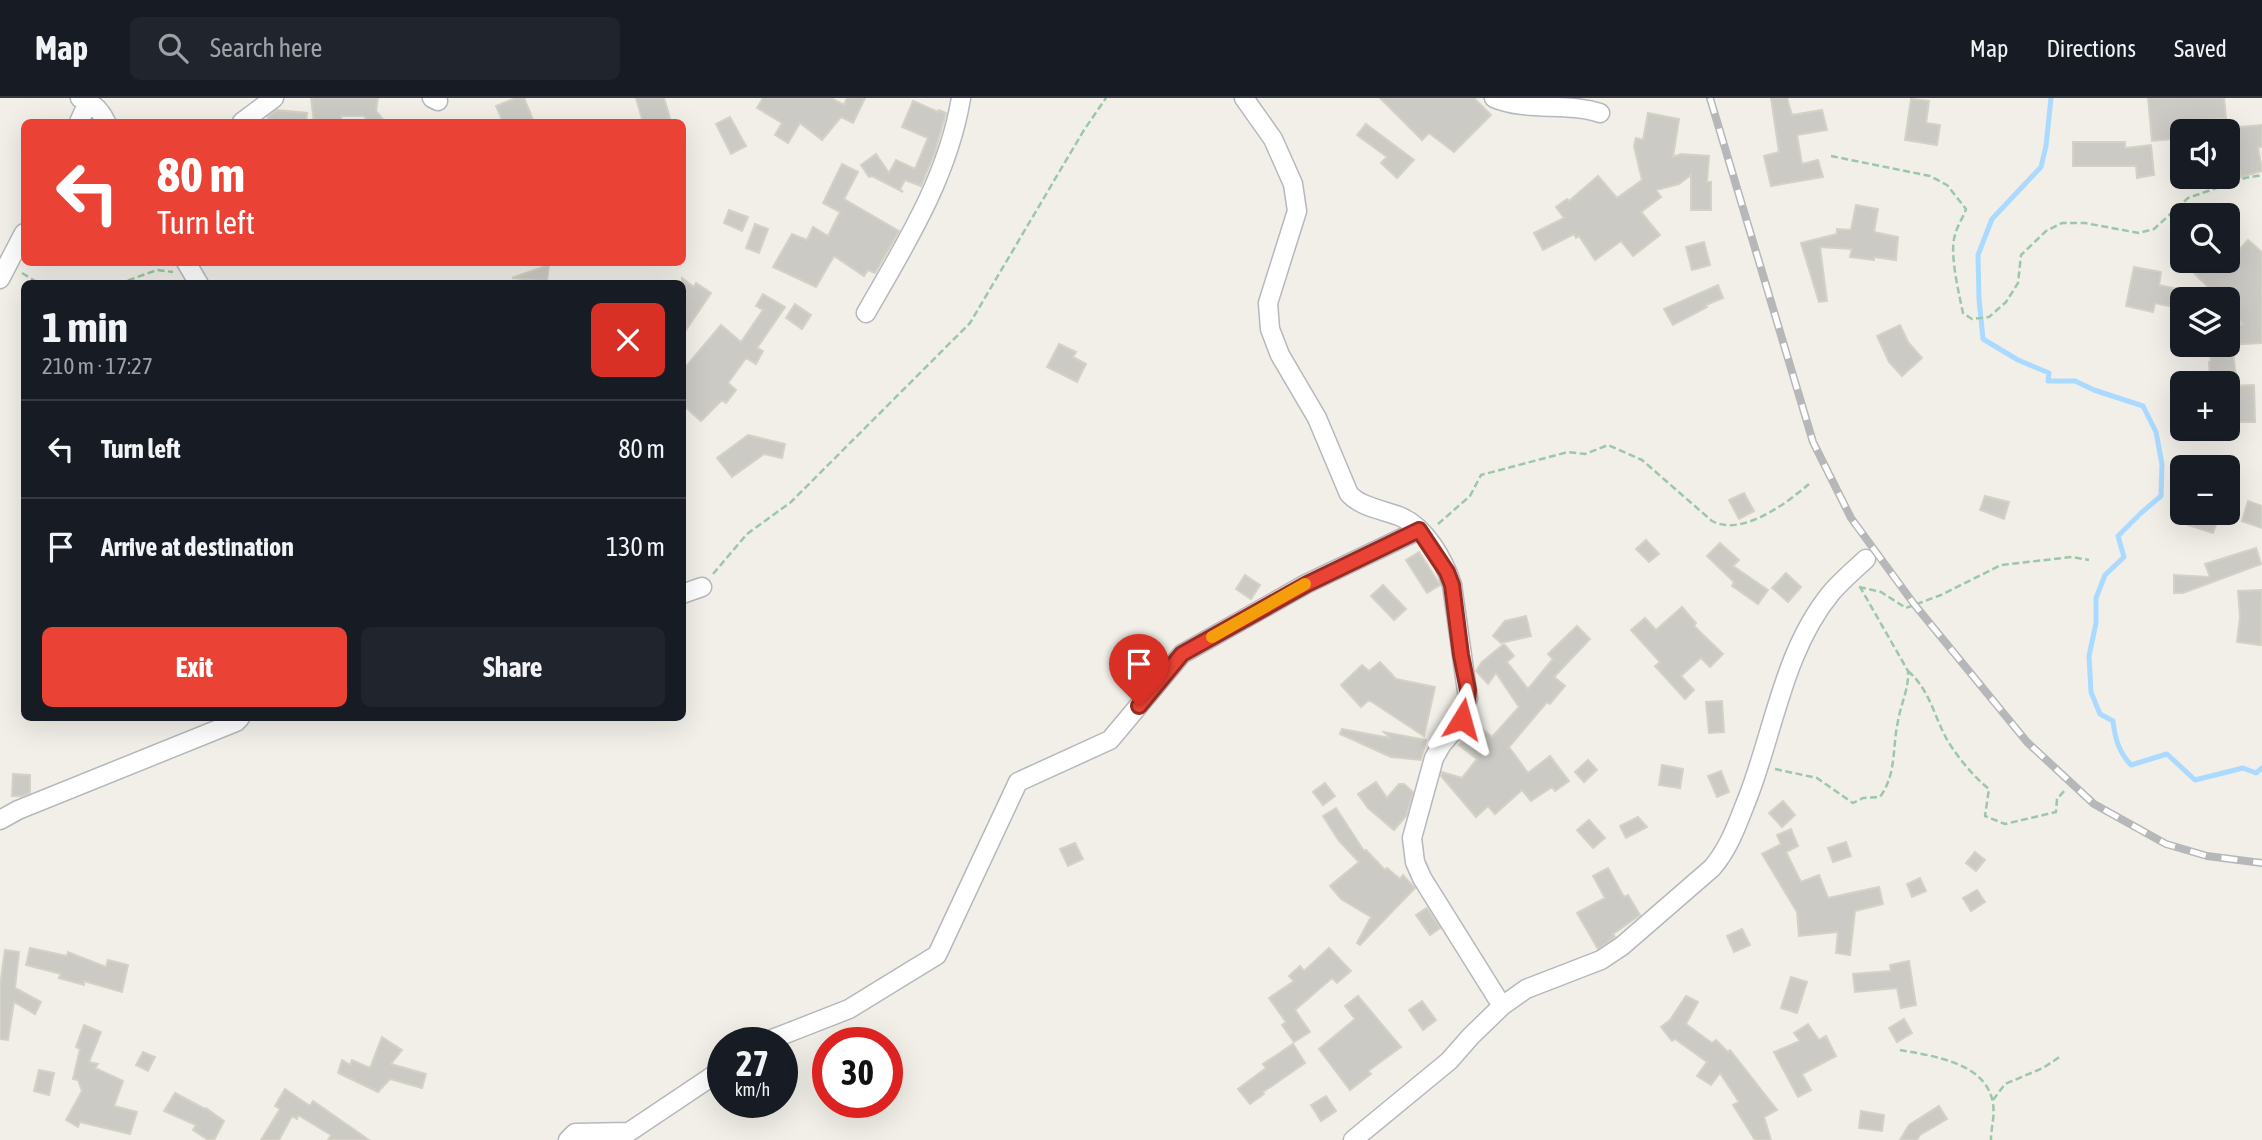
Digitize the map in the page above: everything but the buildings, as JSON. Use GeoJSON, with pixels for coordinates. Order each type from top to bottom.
{"type":"FeatureCollection","features":[{"type":"Feature","properties":{"kind":"street"},"geometry":{"type":"LineString","coordinates":[[246,119],[274,98]]}},
{"type":"Feature","properties":{"kind":"street"},"geometry":{"type":"LineString","coordinates":[[866,313],[909,239],[939,177],[961,98]]}},
{"type":"Feature","properties":{"kind":"street"},"geometry":{"type":"LineString","coordinates":[[1244,98],[1273,139],[1293,184],[1297,211],[1268,303],[1270,330],[1280,355],[1317,418],[1349,494],[1359,502],[1406,519],[1419,530],[1447,572],[1452,585],[1468,698],[1462,719],[1434,758],[1412,838],[1412,851],[1422,878],[1502,1006]]}},
{"type":"Feature","properties":{"kind":"street"},"geometry":{"type":"LineString","coordinates":[[1494,98],[1535,106],[1584,108],[1600,113]]}},
{"type":"Feature","properties":{"kind":"street"},"geometry":{"type":"LineString","coordinates":[[80,119],[86,99],[104,119]]}},
{"type":"Feature","properties":{"kind":"street"},"geometry":{"type":"LineString","coordinates":[[4,271],[21,239]]}},
{"type":"Feature","properties":{"kind":"street"},"geometry":{"type":"LineString","coordinates":[[798,1029],[849,1009],[937,955],[1018,782],[1110,740],[1182,654],[1307,584],[1419,530]]}},
{"type":"Feature","properties":{"kind":"street"},"geometry":{"type":"LineString","coordinates":[[1353,1140],[1449,1061],[1502,1006],[1526,989],[1601,960],[1622,946],[1712,868],[1724,854],[1760,764],[1785,680],[1812,621],[1835,588],[1866,559]]}},
{"type":"Feature","properties":{"kind":"street"},"geometry":{"type":"LineString","coordinates":[[686,593],[702,587]]}},
{"type":"Feature","properties":{"kind":"street"},"geometry":{"type":"LineString","coordinates":[[0,820],[18,810],[237,721]]}},
{"type":"Feature","properties":{"kind":"street"},"geometry":{"type":"LineString","coordinates":[[568,1140],[575,1133],[629,1132],[707,1080]]}},
{"type":"Feature","properties":{"kind":"path"},"geometry":{"type":"LineString","coordinates":[[702,587],[747,534],[791,502],[970,323],[1084,130],[1106,98]]}},
{"type":"Feature","properties":{"kind":"path"},"geometry":{"type":"LineString","coordinates":[[1831,156],[1930,176],[1947,186],[1955,195],[1966,209],[1955,234],[1953,247],[1958,288],[1963,313],[1972,319],[1989,317],[2006,302],[2018,283],[2021,255],[2046,231],[2062,222],[2085,223],[2139,233],[2154,229],[2188,198],[2203,191],[2262,175]]}},
{"type":"Feature","properties":{"kind":"path"},"geometry":{"type":"LineString","coordinates":[[129,280],[157,270],[193,274]]}},
{"type":"Feature","properties":{"kind":"path"},"geometry":{"type":"LineString","coordinates":[[4,271],[29,280]]}},
{"type":"Feature","properties":{"kind":"path"},"geometry":{"type":"LineString","coordinates":[[1419,530],[1432,530],[1470,496],[1481,475],[1567,452],[1585,454],[1608,445],[1642,460],[1712,522],[1720,526],[1748,523],[1786,504],[1809,484]]}},
{"type":"Feature","properties":{"kind":"path"},"geometry":{"type":"LineString","coordinates":[[1835,588],[1860,587],[1881,592],[1906,608],[1941,595],[2001,565],[2072,557],[2089,560]]}},
{"type":"Feature","properties":{"kind":"path"},"geometry":{"type":"LineString","coordinates":[[1860,587],[1908,671],[1920,681],[1948,742],[1977,780],[1989,789],[1985,816],[2005,824],[2056,812],[2057,799],[2066,789]]}},
{"type":"Feature","properties":{"kind":"path"},"geometry":{"type":"LineString","coordinates":[[1760,764],[1817,778],[1853,803],[1863,798],[1880,797],[1894,766],[1896,728],[1908,684],[1908,671]]}},
{"type":"Feature","properties":{"kind":"path"},"geometry":{"type":"LineString","coordinates":[[1900,1050],[1956,1062],[1982,1081],[1993,1100],[1994,1125],[1991,1140]]}},
{"type":"Feature","properties":{"kind":"path"},"geometry":{"type":"LineString","coordinates":[[1993,1100],[2005,1084],[2043,1068],[2060,1056]]}},
{"type":"Feature","properties":{"kind":"waterway"},"geometry":{"type":"LineString","coordinates":[[2051,98],[2041,167],[1992,219],[1978,255],[1983,339],[2018,360],[2049,373],[2048,381],[2075,381],[2143,406],[2156,432],[2162,464],[2161,496],[2118,536],[2124,557],[2105,575],[2096,598],[2096,623],[2089,656],[2091,692],[2100,714],[2113,721],[2118,745],[2131,765],[2167,754],[2195,780],[2243,768],[2256,773],[2262,768]]}},
{"type":"Feature","properties":{"kind":"railway"},"geometry":{"type":"LineString","coordinates":[[1710,98],[1813,442],[1851,518],[1914,604],[2027,742],[2094,804],[2166,844],[2207,856],[2262,863]]}},
{"type":"Feature","properties":{"kind":"slow traffic"},"geometry":{"type":"LineString","coordinates":[[1212,637],[1305,584]]}},
{"type":"Feature","properties":{"kind":"route"},"geometry":{"type":"LineString","coordinates":[[1139,706],[1182,654],[1307,584],[1419,530],[1431,544],[1452,585],[1468,690],[1462,719]]}}]}
